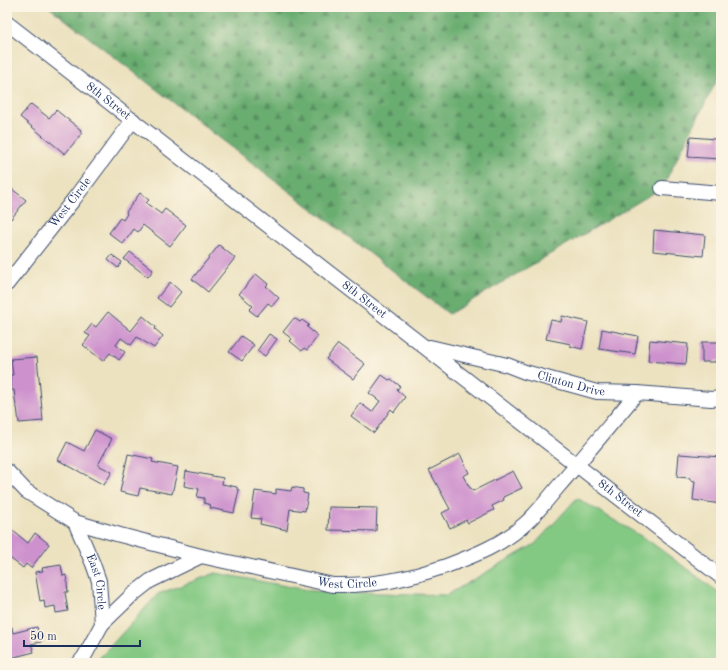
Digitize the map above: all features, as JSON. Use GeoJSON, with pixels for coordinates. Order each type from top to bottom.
{"type":"FeatureCollection","features":[{"type":"Feature","properties":{"kind":"street","name":"8th Street"},"geometry":{"type":"LineString","coordinates":[[7,23],[721,577]]}},
{"type":"Feature","properties":{"kind":"street","name":"West Circle"},"geometry":{"type":"LineString","coordinates":[[7,284],[74,199],[133,120]]}},
{"type":"Feature","properties":{"kind":"street"},"geometry":{"type":"LineString","coordinates":[[662,188],[721,193]]}},
{"type":"Feature","properties":{"kind":"street","name":"Clinton Drive"},"geometry":{"type":"LineString","coordinates":[[424,346],[507,365],[525,372],[597,392],[721,398]]}},
{"type":"Feature","properties":{"kind":"street","name":"West Circle"},"geometry":{"type":"LineString","coordinates":[[7,471],[26,491],[75,522],[201,556],[333,585],[390,582],[423,574],[479,554],[500,542],[527,522],[577,466],[637,393]]}},
{"type":"Feature","properties":{"kind":"street","name":"East Circle"},"geometry":{"type":"LineString","coordinates":[[75,522],[99,581],[102,624],[84,657],[79,663]]}},
{"type":"Feature","properties":{"kind":"street"},"geometry":{"type":"LineString","coordinates":[[102,624],[150,581],[201,556]]}},
{"type":"Feature","properties":{"kind":"green space"},"geometry":{"type":"Polygon","coordinates":[[[49,7],[721,7],[721,72],[662,188],[449,314],[49,7]]]}},
{"type":"Feature","properties":{"kind":"green space"},"geometry":{"type":"Polygon","coordinates":[[[577,498],[649,541],[721,594],[721,663],[95,663],[158,594],[216,573],[313,591],[447,595],[535,544],[577,498]]]}},
{"type":"Feature","properties":{"kind":"building"},"geometry":{"type":"Polygon","coordinates":[[[31,104],[49,118],[56,110],[81,130],[80,132],[82,133],[65,154],[20,117],[31,104]]]}},
{"type":"Feature","properties":{"kind":"building"},"geometry":{"type":"Polygon","coordinates":[[[717,133],[721,133],[721,159],[688,157],[690,137],[716,139],[717,133]]]}},
{"type":"Feature","properties":{"kind":"building"},"geometry":{"type":"Polygon","coordinates":[[[7,185],[26,200],[7,222],[7,185]]]}},
{"type":"Feature","properties":{"kind":"building"},"geometry":{"type":"Polygon","coordinates":[[[140,193],[149,200],[146,203],[161,214],[165,209],[186,225],[170,246],[143,225],[138,232],[134,229],[123,244],[109,233],[120,218],[123,220],[127,214],[126,212],[140,193]]]}},
{"type":"Feature","properties":{"kind":"building"},"geometry":{"type":"Polygon","coordinates":[[[654,230],[705,235],[703,256],[653,251],[654,230]]]}},
{"type":"Feature","properties":{"kind":"building"},"geometry":{"type":"Polygon","coordinates":[[[219,245],[235,258],[208,292],[192,279],[219,245]]]}},
{"type":"Feature","properties":{"kind":"building"},"geometry":{"type":"Polygon","coordinates":[[[130,252],[153,270],[148,277],[124,259],[130,252]]]}},
{"type":"Feature","properties":{"kind":"building"},"geometry":{"type":"Polygon","coordinates":[[[112,255],[122,262],[118,268],[108,260],[112,255]]]}},
{"type":"Feature","properties":{"kind":"building"},"geometry":{"type":"Polygon","coordinates":[[[256,274],[268,284],[266,286],[279,298],[272,306],[268,303],[257,316],[249,310],[253,306],[239,294],[256,274]]]}},
{"type":"Feature","properties":{"kind":"building"},"geometry":{"type":"Polygon","coordinates":[[[170,282],[181,292],[169,307],[157,298],[170,282]]]}},
{"type":"Feature","properties":{"kind":"building"},"geometry":{"type":"Polygon","coordinates":[[[108,312],[131,331],[143,316],[156,327],[155,329],[163,336],[154,348],[137,337],[131,345],[121,338],[116,345],[125,352],[119,360],[110,353],[103,361],[83,345],[90,336],[85,333],[92,324],[96,327],[108,312]]]}},
{"type":"Feature","properties":{"kind":"building"},"geometry":{"type":"Polygon","coordinates":[[[562,316],[588,322],[582,349],[570,346],[571,344],[546,339],[551,320],[561,322],[562,316]]]}},
{"type":"Feature","properties":{"kind":"building"},"geometry":{"type":"Polygon","coordinates":[[[294,318],[300,322],[302,320],[309,325],[307,327],[318,336],[307,350],[304,348],[302,351],[290,341],[292,339],[283,332],[294,318]]]}},
{"type":"Feature","properties":{"kind":"building"},"geometry":{"type":"Polygon","coordinates":[[[602,329],[638,336],[635,354],[599,349],[602,329]]]}},
{"type":"Feature","properties":{"kind":"building"},"geometry":{"type":"Polygon","coordinates":[[[269,334],[277,339],[265,356],[257,351],[269,334]]]}},
{"type":"Feature","properties":{"kind":"building"},"geometry":{"type":"Polygon","coordinates":[[[241,336],[254,345],[242,361],[229,352],[241,336]]]}},
{"type":"Feature","properties":{"kind":"building"},"geometry":{"type":"Polygon","coordinates":[[[650,340],[688,344],[686,364],[648,361],[650,340]]]}},
{"type":"Feature","properties":{"kind":"building"},"geometry":{"type":"Polygon","coordinates":[[[702,342],[721,342],[721,361],[702,362],[702,342]]]}},
{"type":"Feature","properties":{"kind":"building"},"geometry":{"type":"Polygon","coordinates":[[[338,344],[365,364],[353,379],[326,359],[338,344]]]}},
{"type":"Feature","properties":{"kind":"building"},"geometry":{"type":"Polygon","coordinates":[[[37,357],[43,421],[19,423],[14,390],[11,390],[10,375],[13,375],[11,359],[37,357]]]}},
{"type":"Feature","properties":{"kind":"building"},"geometry":{"type":"Polygon","coordinates":[[[382,375],[389,380],[391,379],[400,386],[397,390],[405,397],[394,412],[391,409],[374,433],[351,416],[360,403],[372,412],[380,401],[369,393],[382,375]]]}},
{"type":"Feature","properties":{"kind":"building"},"geometry":{"type":"Polygon","coordinates":[[[95,430],[112,439],[98,465],[112,472],[104,485],[58,460],[67,442],[84,451],[95,430]]]}},
{"type":"Feature","properties":{"kind":"building"},"geometry":{"type":"Polygon","coordinates":[[[128,454],[153,459],[152,462],[178,467],[172,494],[140,488],[138,496],[120,492],[128,454]]]}},
{"type":"Feature","properties":{"kind":"building"},"geometry":{"type":"Polygon","coordinates":[[[460,454],[469,473],[463,476],[473,491],[513,471],[522,488],[503,497],[504,500],[492,506],[494,510],[468,523],[466,520],[450,528],[442,513],[450,509],[429,470],[460,454]]]}},
{"type":"Feature","properties":{"kind":"building"},"geometry":{"type":"Polygon","coordinates":[[[679,454],[721,457],[721,504],[693,500],[695,481],[690,480],[690,478],[677,477],[679,454]]]}},
{"type":"Feature","properties":{"kind":"building"},"geometry":{"type":"Polygon","coordinates":[[[186,471],[223,478],[222,484],[237,487],[239,490],[234,513],[210,508],[211,505],[204,503],[204,498],[197,497],[199,489],[184,486],[186,471]]]}},
{"type":"Feature","properties":{"kind":"building"},"geometry":{"type":"Polygon","coordinates":[[[292,487],[303,489],[303,493],[308,494],[305,511],[290,509],[287,530],[260,524],[261,519],[251,518],[255,491],[276,494],[276,489],[291,491],[292,487]]]}},
{"type":"Feature","properties":{"kind":"building"},"geometry":{"type":"Polygon","coordinates":[[[329,507],[377,508],[376,531],[328,530],[329,507]]]}},
{"type":"Feature","properties":{"kind":"building"},"geometry":{"type":"Polygon","coordinates":[[[7,526],[28,543],[35,533],[49,544],[31,568],[26,564],[23,568],[7,556],[7,526]]]}},
{"type":"Feature","properties":{"kind":"building"},"geometry":{"type":"Polygon","coordinates":[[[61,565],[63,576],[66,575],[68,592],[65,592],[68,611],[56,613],[55,606],[45,608],[44,600],[40,601],[35,572],[43,571],[42,568],[61,565]]]}},
{"type":"Feature","properties":{"kind":"building"},"geometry":{"type":"Polygon","coordinates":[[[12,627],[13,633],[37,627],[41,642],[31,644],[34,652],[7,659],[7,628],[12,627]]]}}]}
